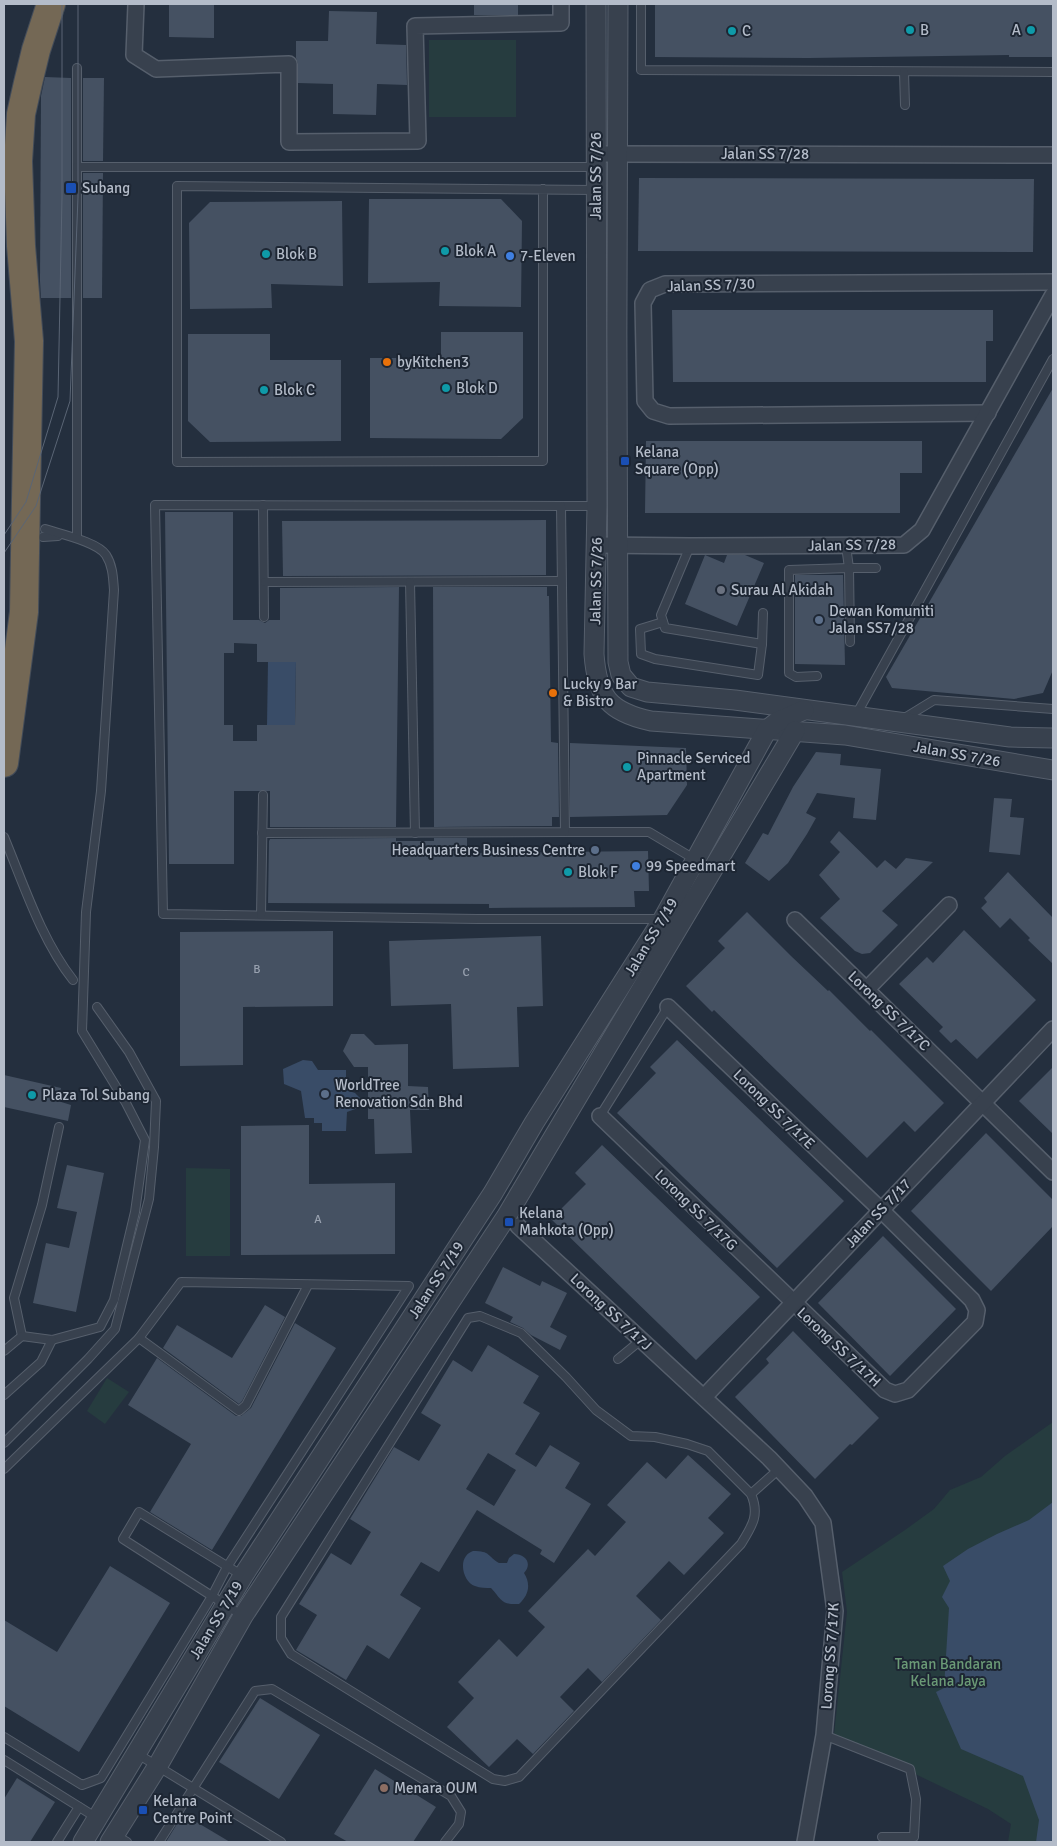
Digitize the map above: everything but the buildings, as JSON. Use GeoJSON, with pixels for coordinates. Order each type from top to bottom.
{"type":"FeatureCollection","features":[{"type":"Feature","properties":{"kind":"highway"},"geometry":{"type":"LineString","coordinates":[[4,763],[24,612],[26,553],[29,340],[21,236],[18,161],[26,91],[36,50],[51,4]]}},
{"type":"Feature","properties":{"kind":"street"},"geometry":{"type":"LineString","coordinates":[[136,4],[134,56],[156,69],[289,64],[289,142],[418,141],[415,26],[562,23],[561,4]]}},
{"type":"Feature","properties":{"kind":"street","name":"Jalan SS 7/26"},"geometry":{"type":"LineString","coordinates":[[596,4],[596,190],[608,506],[618,545],[618,662],[621,675],[631,687],[647,692],[768,704],[1010,737],[1053,738]]}},
{"type":"Feature","properties":{"kind":"street","name":"Jalan SS 7/26"},"geometry":{"type":"LineString","coordinates":[[618,4],[617,153],[608,506],[597,544],[594,654],[596,676],[602,692],[615,707],[630,716],[651,721],[767,730]]}},
{"type":"Feature","properties":{"kind":"street","name":"Jalan SS 7/28"},"geometry":{"type":"LineString","coordinates":[[596,161],[617,153],[1053,155]]}},
{"type":"Feature","properties":{"kind":"street","name":"Jalan SS 7/30"},"geometry":{"type":"LineString","coordinates":[[988,413],[669,416],[653,411],[645,401],[643,303],[650,290],[665,284],[1053,282]]}},
{"type":"Feature","properties":{"kind":"street","name":"Jalan SS 7/28"},"geometry":{"type":"LineString","coordinates":[[597,544],[690,546],[904,545],[922,530],[1053,295]]}},
{"type":"Feature","properties":{"kind":"street"},"geometry":{"type":"LineString","coordinates":[[768,704],[790,724]]}},
{"type":"Feature","properties":{"kind":"street","name":"Jalan SS 7/19"},"geometry":{"type":"LineString","coordinates":[[83,1842],[136,1753],[235,1572],[494,1193],[545,1129],[790,724],[804,710]]}},
{"type":"Feature","properties":{"kind":"street","name":"Jalan SS 7/26"},"geometry":{"type":"LineString","coordinates":[[790,724],[1053,770]]}},
{"type":"Feature","properties":{"kind":"street","name":"Jalan SS 7/19"},"geometry":{"type":"LineString","coordinates":[[671,923],[696,860],[767,730],[790,724]]}},
{"type":"Feature","properties":{"kind":"street"},"geometry":{"type":"LineString","coordinates":[[867,989],[948,905]]}},
{"type":"Feature","properties":{"kind":"street","name":"Lorong SS 7/17C"},"geometry":{"type":"LineString","coordinates":[[795,920],[1053,1172]]}},
{"type":"Feature","properties":{"kind":"street","name":"Lorong SS 7/17E"},"geometry":{"type":"LineString","coordinates":[[668,1007],[881,1210],[972,1300],[977,1310],[975,1322],[908,1390],[895,1394],[884,1390]]}},
{"type":"Feature","properties":{"kind":"street","name":"Jalan SS 7/17"},"geometry":{"type":"LineString","coordinates":[[704,1397],[1053,1029]]}},
{"type":"Feature","properties":{"kind":"street","name":"Lorong SS 7/17G"},"geometry":{"type":"LineString","coordinates":[[600,1116],[793,1303]]}},
{"type":"Feature","properties":{"kind":"street","name":"Jalan SS 7/19"},"geometry":{"type":"LineString","coordinates":[[117,1840],[157,1766],[244,1616],[506,1217],[545,1129]]}},
{"type":"Feature","properties":{"kind":"street","name":"Lorong SS 7/17J"},"geometry":{"type":"LineString","coordinates":[[518,1226],[704,1397]]}},
{"type":"Feature","properties":{"kind":"street","name":"Lorong SS 7/17H"},"geometry":{"type":"LineString","coordinates":[[793,1303],[884,1390]]}},
{"type":"Feature","properties":{"kind":"street","name":"Lorong SS 7/17K"},"geometry":{"type":"LineString","coordinates":[[704,1397],[769,1458],[778,1470],[805,1496],[823,1522],[829,1554],[835,1611],[824,1736],[805,1842]]}},
{"type":"Feature","properties":{"kind":"lane"},"geometry":{"type":"LineString","coordinates":[[641,4],[641,70],[1053,72]]}},
{"type":"Feature","properties":{"kind":"lane"},"geometry":{"type":"LineString","coordinates":[[77,68],[77,538]]}},
{"type":"Feature","properties":{"kind":"lane"},"geometry":{"type":"LineString","coordinates":[[904,72],[905,105]]}},
{"type":"Feature","properties":{"kind":"lane"},"geometry":{"type":"LineString","coordinates":[[77,167],[596,161]]}},
{"type":"Feature","properties":{"kind":"lane"},"geometry":{"type":"LineString","coordinates":[[543,190],[544,461],[177,462],[176,186],[596,190]]}},
{"type":"Feature","properties":{"kind":"lane"},"geometry":{"type":"LineString","coordinates":[[856,715],[1053,359]]}},
{"type":"Feature","properties":{"kind":"lane"},"geometry":{"type":"LineString","coordinates":[[608,506],[155,505],[163,914],[671,923]]}},
{"type":"Feature","properties":{"kind":"lane"},"geometry":{"type":"LineString","coordinates":[[263,505],[264,617]]}},
{"type":"Feature","properties":{"kind":"lane"},"geometry":{"type":"LineString","coordinates":[[561,506],[560,581],[565,832]]}},
{"type":"Feature","properties":{"kind":"lane"},"geometry":{"type":"LineString","coordinates":[[4,1351],[22,1336],[52,1340],[100,1327],[114,1300],[135,1212],[145,1140],[126,1103],[82,1031],[86,912],[101,791],[114,590],[112,570],[106,554],[88,542],[77,538],[44,533]]}},
{"type":"Feature","properties":{"kind":"lane"},"geometry":{"type":"LineString","coordinates":[[690,546],[661,615],[666,628],[762,644]]}},
{"type":"Feature","properties":{"kind":"lane"},"geometry":{"type":"LineString","coordinates":[[846,546],[850,642]]}},
{"type":"Feature","properties":{"kind":"lane"},"geometry":{"type":"LineString","coordinates":[[817,676],[796,677],[789,673],[789,570],[876,568]]}},
{"type":"Feature","properties":{"kind":"lane"},"geometry":{"type":"LineString","coordinates":[[265,582],[560,581]]}},
{"type":"Feature","properties":{"kind":"lane"},"geometry":{"type":"LineString","coordinates":[[410,582],[415,833]]}},
{"type":"Feature","properties":{"kind":"lane"},"geometry":{"type":"LineString","coordinates":[[663,622],[640,629],[641,654],[655,659],[758,674],[762,644],[763,613]]}},
{"type":"Feature","properties":{"kind":"lane"},"geometry":{"type":"LineString","coordinates":[[900,722],[934,700],[1053,709]]}},
{"type":"Feature","properties":{"kind":"lane"},"geometry":{"type":"LineString","coordinates":[[261,915],[262,795]]}},
{"type":"Feature","properties":{"kind":"lane"},"geometry":{"type":"LineString","coordinates":[[262,833],[649,832],[696,860]]}},
{"type":"Feature","properties":{"kind":"lane"},"geometry":{"type":"LineString","coordinates":[[4,837],[43,930],[65,970],[73,980]]}},
{"type":"Feature","properties":{"kind":"lane"},"geometry":{"type":"LineString","coordinates":[[600,1116],[668,1007]]}},
{"type":"Feature","properties":{"kind":"lane"},"geometry":{"type":"LineString","coordinates":[[4,1442],[88,1359],[115,1329],[149,1199],[156,1101],[129,1052],[97,1008]]}},
{"type":"Feature","properties":{"kind":"lane"},"geometry":{"type":"LineString","coordinates":[[22,1336],[14,1298],[42,1205],[58,1128]]}},
{"type":"Feature","properties":{"kind":"lane"},"geometry":{"type":"LineString","coordinates":[[4,1469],[139,1338],[181,1282],[408,1286],[235,1572],[139,1512],[122,1539],[244,1616]]}},
{"type":"Feature","properties":{"kind":"lane"},"geometry":{"type":"LineString","coordinates":[[139,1338],[239,1411],[246,1405],[308,1285]]}},
{"type":"Feature","properties":{"kind":"lane"},"geometry":{"type":"LineString","coordinates":[[480,1316],[521,1333],[566,1377],[596,1410],[631,1436],[671,1440],[708,1452],[752,1494],[754,1522],[741,1544],[519,1777],[505,1781],[493,1779],[291,1654],[280,1638],[281,1617],[468,1318],[480,1316]]}},
{"type":"Feature","properties":{"kind":"lane"},"geometry":{"type":"LineString","coordinates":[[4,1394],[41,1362],[52,1340]]}},
{"type":"Feature","properties":{"kind":"lane"},"geometry":{"type":"LineString","coordinates":[[618,1359],[641,1340]]}},
{"type":"Feature","properties":{"kind":"lane"},"geometry":{"type":"LineString","coordinates":[[752,1494],[778,1470]]}},
{"type":"Feature","properties":{"kind":"lane"},"geometry":{"type":"LineString","coordinates":[[4,1737],[82,1785],[101,1778],[219,1600]]}},
{"type":"Feature","properties":{"kind":"lane"},"geometry":{"type":"LineString","coordinates":[[159,1842],[255,1691],[272,1689],[451,1796],[461,1812],[459,1824],[445,1842]]}},
{"type":"Feature","properties":{"kind":"lane"},"geometry":{"type":"LineString","coordinates":[[824,1736],[910,1769],[916,1799],[914,1837],[882,1837]]}},
{"type":"Feature","properties":{"kind":"lane"},"geometry":{"type":"LineString","coordinates":[[136,1753],[281,1842]]}},
{"type":"Feature","properties":{"kind":"lane"},"geometry":{"type":"LineString","coordinates":[[4,1760],[97,1818]]}},
{"type":"Feature","properties":{"kind":"lane"},"geometry":{"type":"LineString","coordinates":[[57,1842],[79,1806]]}},
{"type":"Feature","properties":{"kind":"green space"},"geometry":{"type":"Polygon","coordinates":[[[429,40],[516,40],[516,117],[429,117],[429,40]]]}},
{"type":"Feature","properties":{"kind":"green space"},"geometry":{"type":"Polygon","coordinates":[[[186,1168],[230,1169],[230,1256],[186,1256],[186,1168]]]}},
{"type":"Feature","properties":{"kind":"green space"},"geometry":{"type":"Polygon","coordinates":[[[107,1378],[129,1392],[105,1424],[87,1411],[107,1378]]]}},
{"type":"Feature","properties":{"kind":"green space","name":"Taman Bandaran Kelana Jaya"},"geometry":{"type":"Polygon","coordinates":[[[1053,1422],[1053,1842],[1008,1842],[1011,1824],[988,1809],[834,1735],[847,1612],[842,1572],[934,1509],[950,1490],[981,1477],[1005,1456],[1053,1422]]]}},
{"type":"Feature","properties":{"kind":"water"},"geometry":{"type":"Polygon","coordinates":[[[268,662],[296,662],[295,725],[267,725],[268,662]]]}},
{"type":"Feature","properties":{"kind":"water"},"geometry":{"type":"Polygon","coordinates":[[[303,1060],[312,1061],[318,1070],[346,1070],[346,1090],[355,1093],[361,1099],[361,1107],[347,1112],[346,1131],[322,1131],[322,1123],[314,1123],[314,1118],[305,1118],[301,1091],[284,1084],[283,1069],[303,1060]]]}},
{"type":"Feature","properties":{"kind":"water"},"geometry":{"type":"Polygon","coordinates":[[[1053,1502],[1053,1842],[1036,1842],[1039,1820],[1023,1776],[961,1749],[936,1692],[944,1688],[949,1608],[942,1597],[950,1581],[943,1566],[968,1549],[1029,1520],[1053,1502]]]}},
{"type":"Feature","properties":{"kind":"water"},"geometry":{"type":"Polygon","coordinates":[[[473,1551],[486,1553],[499,1563],[507,1563],[514,1554],[524,1557],[528,1563],[524,1573],[528,1581],[528,1589],[525,1597],[519,1604],[505,1603],[491,1588],[477,1587],[468,1581],[464,1573],[463,1564],[466,1556],[473,1551]]]}},
{"type":"Feature","properties":{"kind":"tram line"},"geometry":{"type":"LineString","coordinates":[[4,535],[26,502],[58,397],[62,197],[62,4]]}},
{"type":"Feature","properties":{"kind":"tram line"},"geometry":{"type":"LineString","coordinates":[[4,553],[36,506],[70,401],[78,197],[78,4]]}},
{"type":"Feature","properties":{"kind":"place","name":"B"},"geometry":{"type":"Point","coordinates":[910,30]}},
{"type":"Feature","properties":{"kind":"place","name":"A"},"geometry":{"type":"Point","coordinates":[1031,30]}},
{"type":"Feature","properties":{"kind":"place","name":"C"},"geometry":{"type":"Point","coordinates":[732,31]}},
{"type":"Feature","properties":{"kind":"place","name":"Subang"},"geometry":{"type":"Point","coordinates":[71,188]}},
{"type":"Feature","properties":{"kind":"place","name":"Blok A"},"geometry":{"type":"Point","coordinates":[445,251]}},
{"type":"Feature","properties":{"kind":"place","name":"Blok B"},"geometry":{"type":"Point","coordinates":[266,254]}},
{"type":"Feature","properties":{"kind":"place","name":"7-Eleven"},"geometry":{"type":"Point","coordinates":[510,256]}},
{"type":"Feature","properties":{"kind":"place","name":"byKitchen3"},"geometry":{"type":"Point","coordinates":[387,362]}},
{"type":"Feature","properties":{"kind":"place","name":"Blok D"},"geometry":{"type":"Point","coordinates":[446,388]}},
{"type":"Feature","properties":{"kind":"place","name":"Blok C"},"geometry":{"type":"Point","coordinates":[264,390]}},
{"type":"Feature","properties":{"kind":"place","name":"Kelana Square (Opp)"},"geometry":{"type":"Point","coordinates":[625,461]}},
{"type":"Feature","properties":{"kind":"place","name":"Surau Al Akidah"},"geometry":{"type":"Point","coordinates":[721,590]}},
{"type":"Feature","properties":{"kind":"place","name":"Dewan Komuniti Jalan SS7/28"},"geometry":{"type":"Point","coordinates":[819,620]}},
{"type":"Feature","properties":{"kind":"place","name":"Lucky 9 Bar & Bistro"},"geometry":{"type":"Point","coordinates":[553,693]}},
{"type":"Feature","properties":{"kind":"place","name":"Pinnacle Serviced Apartment"},"geometry":{"type":"Point","coordinates":[627,767]}},
{"type":"Feature","properties":{"kind":"place","name":"Headquarters Business Centre"},"geometry":{"type":"Point","coordinates":[595,850]}},
{"type":"Feature","properties":{"kind":"place","name":"99 Speedmart"},"geometry":{"type":"Point","coordinates":[636,866]}},
{"type":"Feature","properties":{"kind":"place","name":"Blok F"},"geometry":{"type":"Point","coordinates":[568,872]}},
{"type":"Feature","properties":{"kind":"place","name":"WorldTree Renovation Sdn Bhd"},"geometry":{"type":"Point","coordinates":[325,1094]}},
{"type":"Feature","properties":{"kind":"place","name":"Plaza Tol Subang"},"geometry":{"type":"Point","coordinates":[32,1095]}},
{"type":"Feature","properties":{"kind":"place","name":"Kelana Mahkota (Opp)"},"geometry":{"type":"Point","coordinates":[509,1222]}},
{"type":"Feature","properties":{"kind":"place","name":"Menara OUM"},"geometry":{"type":"Point","coordinates":[384,1788]}},
{"type":"Feature","properties":{"kind":"place","name":"Kelana Centre Point"},"geometry":{"type":"Point","coordinates":[143,1810]}}]}
